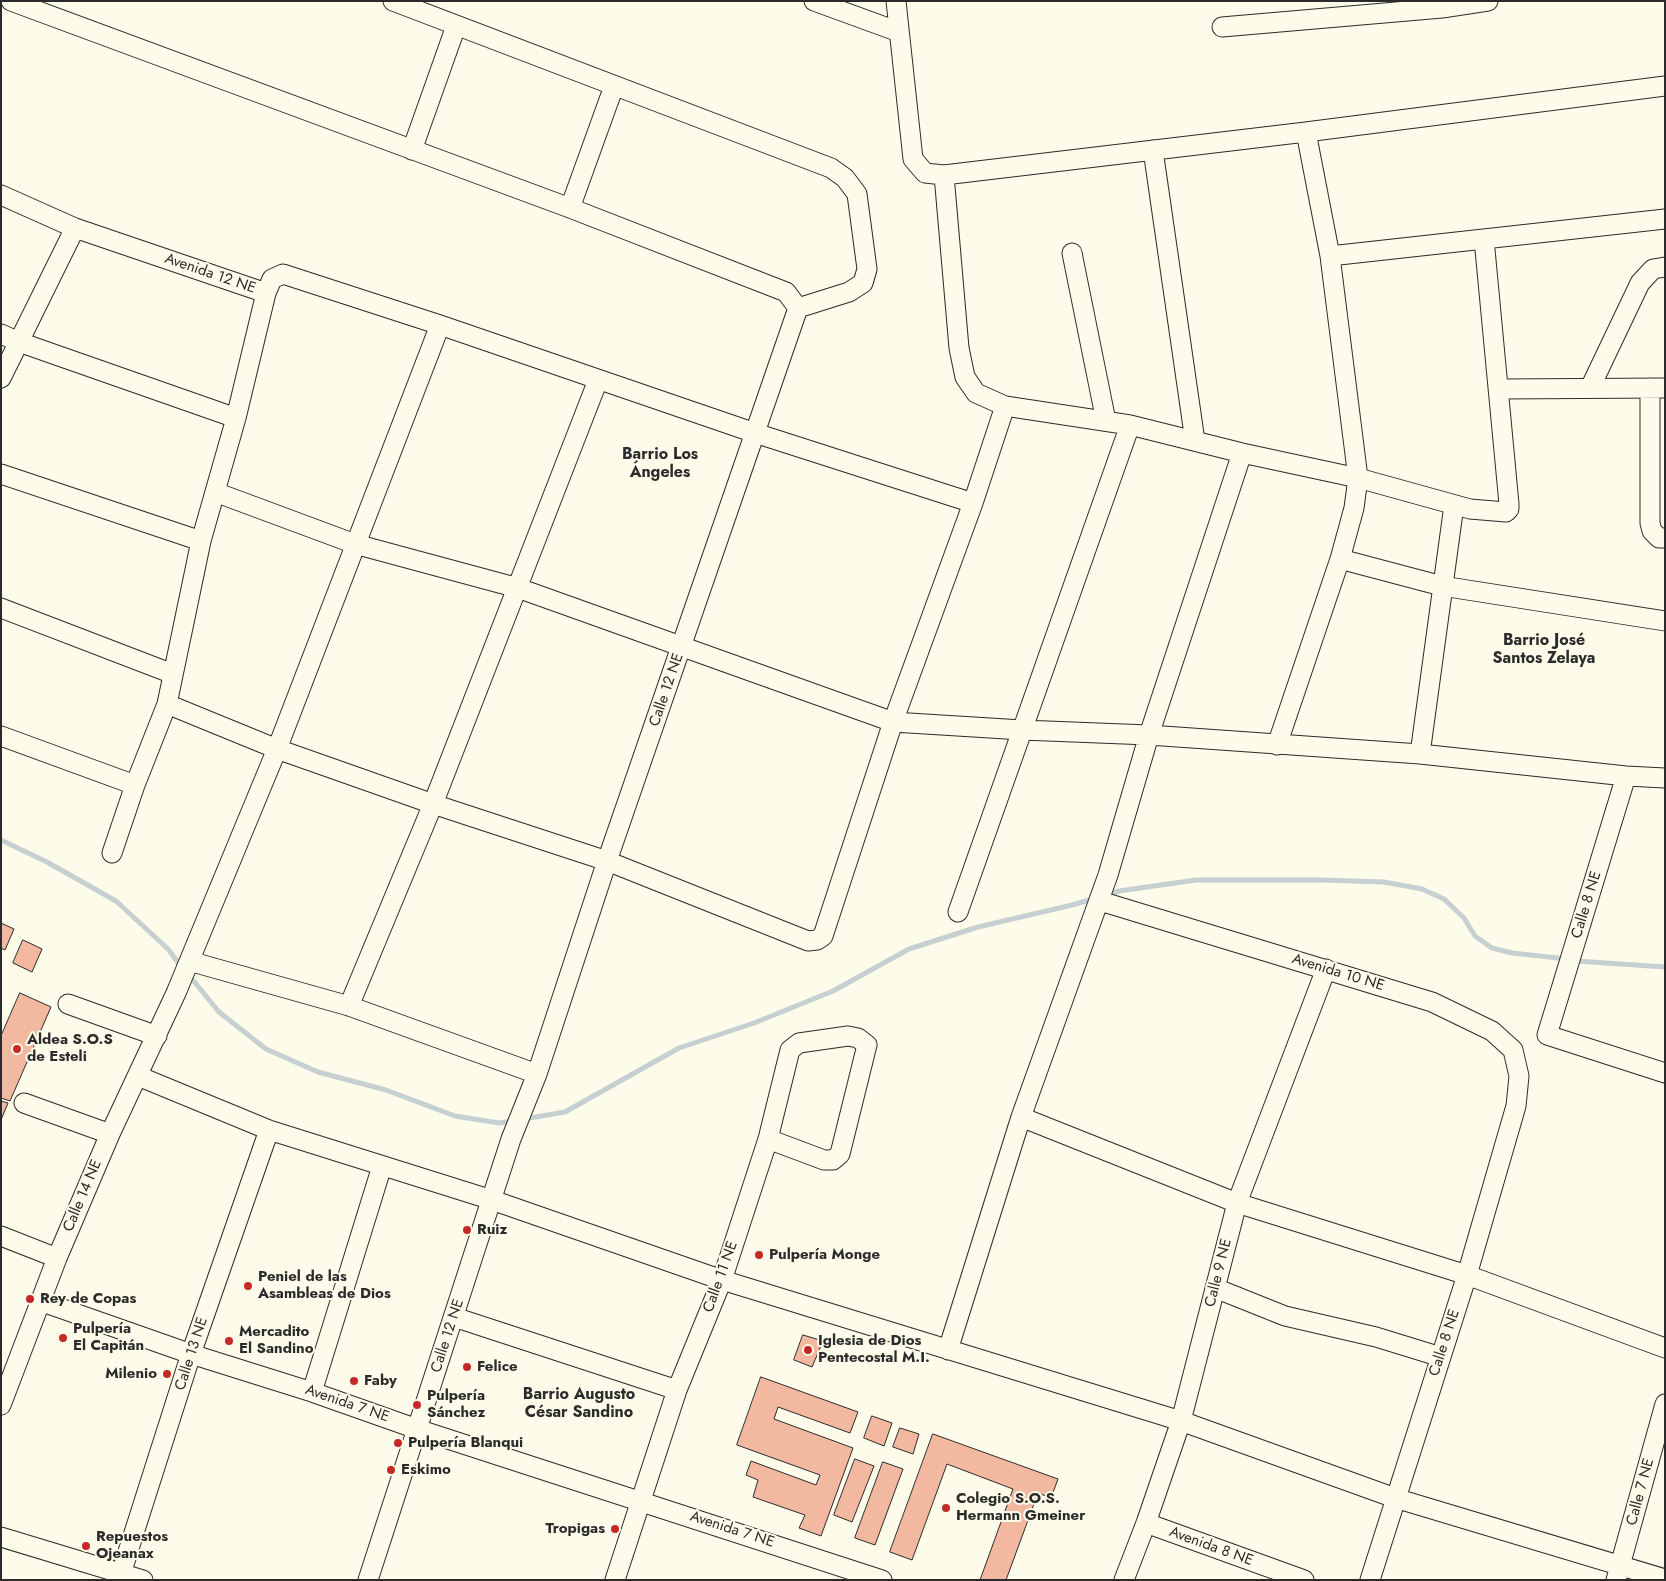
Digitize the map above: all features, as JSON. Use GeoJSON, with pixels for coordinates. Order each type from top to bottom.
{"type":"FeatureCollection","features":[{"type":"Feature","properties":{"kind":"street"},"geometry":{"type":"LineString","coordinates":[[11,1],[570,208],[786,292],[798,308],[849,292],[863,283],[867,269],[857,194],[846,178],[830,168],[393,1]]}},
{"type":"Feature","properties":{"kind":"street"},"geometry":{"type":"LineString","coordinates":[[814,1],[899,32]]}},
{"type":"Feature","properties":{"kind":"street"},"geometry":{"type":"LineString","coordinates":[[896,1],[913,159],[925,173],[944,175],[1306,132],[1665,86]]}},
{"type":"Feature","properties":{"kind":"street"},"geometry":{"type":"LineString","coordinates":[[1222,27],[1442,8],[1488,1]]}},
{"type":"Feature","properties":{"kind":"street"},"geometry":{"type":"LineString","coordinates":[[412,150],[456,26]]}},
{"type":"Feature","properties":{"kind":"street"},"geometry":{"type":"LineString","coordinates":[[570,208],[614,86]]}},
{"type":"Feature","properties":{"kind":"street"},"geometry":{"type":"LineString","coordinates":[[1277,745],[1340,560],[1354,508],[1358,478],[1330,256],[1306,132]]}},
{"type":"Feature","properties":{"kind":"street"},"geometry":{"type":"LineString","coordinates":[[1153,150],[1195,441]]}},
{"type":"Feature","properties":{"kind":"street"},"geometry":{"type":"LineString","coordinates":[[944,175],[959,348],[965,377],[976,393],[1005,406],[1130,425],[1242,453],[1358,478],[1470,509],[1506,512],[1509,509],[1484,239]]}},
{"type":"Feature","properties":{"kind":"street","name":"Avenida 12 NE"},"geometry":{"type":"LineString","coordinates":[[1,195],[74,228],[266,293],[272,279],[283,274],[440,325],[755,433],[973,503]]}},
{"type":"Feature","properties":{"kind":"street"},"geometry":{"type":"LineString","coordinates":[[1330,256],[1665,219]]}},
{"type":"Feature","properties":{"kind":"street"},"geometry":{"type":"LineString","coordinates":[[1,378],[74,228]]}},
{"type":"Feature","properties":{"kind":"street"},"geometry":{"type":"LineString","coordinates":[[1072,253],[1106,421]]}},
{"type":"Feature","properties":{"kind":"street"},"geometry":{"type":"LineString","coordinates":[[1590,388],[1640,283],[1653,269],[1665,267]]}},
{"type":"Feature","properties":{"kind":"street"},"geometry":{"type":"LineString","coordinates":[[112,853],[135,784],[167,704],[201,541],[236,418],[266,293]]}},
{"type":"Feature","properties":{"kind":"street","name":"Calle 12 NE"},"geometry":{"type":"LineString","coordinates":[[368,1580],[511,1140],[537,1074],[607,861],[798,308]]}},
{"type":"Feature","properties":{"kind":"street","name":"Calle 14 NE"},"geometry":{"type":"LineString","coordinates":[[2,1399],[57,1258],[110,1134],[176,993],[277,749],[440,325]]}},
{"type":"Feature","properties":{"kind":"street"},"geometry":{"type":"LineString","coordinates":[[1,334],[236,418]]}},
{"type":"Feature","properties":{"kind":"street"},"geometry":{"type":"LineString","coordinates":[[349,1006],[433,804],[598,380]]}},
{"type":"Feature","properties":{"kind":"street"},"geometry":{"type":"LineString","coordinates":[[1499,389],[1657,388],[1650,523],[1652,532],[1658,538],[1665,538]]}},
{"type":"Feature","properties":{"kind":"street"},"geometry":{"type":"LineString","coordinates":[[167,704],[277,749],[433,804],[607,861],[808,941],[817,940],[823,936],[893,722],[973,503],[1005,406]]}},
{"type":"Feature","properties":{"kind":"street"},"geometry":{"type":"LineString","coordinates":[[958,912],[1130,425]]}},
{"type":"Feature","properties":{"kind":"street"},"geometry":{"type":"LineString","coordinates":[[948,1350],[1021,1116],[1100,901],[1149,735],[1242,453]]}},
{"type":"Feature","properties":{"kind":"street"},"geometry":{"type":"LineString","coordinates":[[1,474],[201,541]]}},
{"type":"Feature","properties":{"kind":"street"},"geometry":{"type":"LineString","coordinates":[[215,492],[355,544],[518,588],[893,722],[1149,735],[1420,754],[1626,776],[1665,778]]}},
{"type":"Feature","properties":{"kind":"street"},"geometry":{"type":"LineString","coordinates":[[1420,754],[1454,505]]}},
{"type":"Feature","properties":{"kind":"street"},"geometry":{"type":"LineString","coordinates":[[1340,560],[1442,586],[1665,621]]}},
{"type":"Feature","properties":{"kind":"street"},"geometry":{"type":"LineString","coordinates":[[1,608],[173,674]]}},
{"type":"Feature","properties":{"kind":"street"},"geometry":{"type":"LineString","coordinates":[[1,736],[135,784]]}},
{"type":"Feature","properties":{"kind":"street","name":"Calle 8 NE"},"geometry":{"type":"LineString","coordinates":[[1626,776],[1547,1035],[1665,1073]]}},
{"type":"Feature","properties":{"kind":"street","name":"Avenida 10 NE"},"geometry":{"type":"LineString","coordinates":[[1100,901],[1432,1002],[1492,1031],[1513,1050],[1519,1076],[1516,1106]]}},
{"type":"Feature","properties":{"kind":"street"},"geometry":{"type":"LineString","coordinates":[[188,964],[349,1006],[537,1074]]}},
{"type":"Feature","properties":{"kind":"street","name":"Calle 9 NE"},"geometry":{"type":"LineString","coordinates":[[1124,1580],[1146,1524],[1181,1421],[1237,1203],[1326,969]]}},
{"type":"Feature","properties":{"kind":"street"},"geometry":{"type":"LineString","coordinates":[[68,1004],[157,1036]]}},
{"type":"Feature","properties":{"kind":"street","name":"Calle 11 NE"},"geometry":{"type":"LineString","coordinates":[[615,1580],[678,1390],[722,1280],[768,1139],[790,1050],[799,1043],[848,1036],[858,1038],[868,1045],[840,1154],[833,1160],[824,1160],[768,1139]]}},
{"type":"Feature","properties":{"kind":"street"},"geometry":{"type":"LineString","coordinates":[[138,1076],[269,1130],[492,1200],[722,1280],[1181,1421],[1395,1498],[1619,1573],[1665,1579]]}},
{"type":"Feature","properties":{"kind":"street"},"geometry":{"type":"LineString","coordinates":[[24,1104],[110,1134]]}},
{"type":"Feature","properties":{"kind":"street","name":"Calle 8 NE"},"geometry":{"type":"LineString","coordinates":[[1370,1580],[1467,1276],[1516,1106]]}},
{"type":"Feature","properties":{"kind":"street"},"geometry":{"type":"LineString","coordinates":[[1021,1116],[1237,1203],[1467,1276],[1665,1348]]}},
{"type":"Feature","properties":{"kind":"street","name":"Calle 13 NE"},"geometry":{"type":"LineString","coordinates":[[120,1576],[191,1354],[269,1130]]}},
{"type":"Feature","properties":{"kind":"street"},"geometry":{"type":"LineString","coordinates":[[312,1392],[382,1166]]}},
{"type":"Feature","properties":{"kind":"street"},"geometry":{"type":"LineString","coordinates":[[1,1236],[57,1258]]}},
{"type":"Feature","properties":{"kind":"street"},"geometry":{"type":"LineString","coordinates":[[1215,1288],[1285,1316],[1376,1337],[1441,1357]]}},
{"type":"Feature","properties":{"kind":"street","name":"Avenida 7 NE"},"geometry":{"type":"LineString","coordinates":[[40,1301],[191,1354],[312,1392],[417,1429],[728,1528],[875,1579]]}},
{"type":"Feature","properties":{"kind":"street"},"geometry":{"type":"LineString","coordinates":[[454,1317],[678,1390]]}},
{"type":"Feature","properties":{"kind":"street","name":"Calle 7 NE"},"geometry":{"type":"LineString","coordinates":[[1619,1573],[1665,1404]]}},
{"type":"Feature","properties":{"kind":"street","name":"Avenida 8 NE"},"geometry":{"type":"LineString","coordinates":[[1146,1524],[1304,1580]]}},
{"type":"Feature","properties":{"kind":"street"},"geometry":{"type":"LineString","coordinates":[[1,1537],[120,1576],[143,1580]]}},
{"type":"Feature","properties":{"kind":"building"},"geometry":{"type":"Polygon","coordinates":[[[1,923],[14,929],[5,950],[1,948],[1,923]]]}},
{"type":"Feature","properties":{"kind":"building"},"geometry":{"type":"Polygon","coordinates":[[[23,940],[42,949],[32,972],[13,963],[23,940]]]}},
{"type":"Feature","properties":{"kind":"building","name":"Aldea S.O.S de Esteli"},"geometry":{"type":"Polygon","coordinates":[[[20,993],[51,1007],[10,1101],[1,1098],[1,1036],[20,993]]]}},
{"type":"Feature","properties":{"kind":"building"},"geometry":{"type":"Polygon","coordinates":[[[1,1101],[8,1103],[1,1120],[1,1101]]]}},
{"type":"Feature","properties":{"kind":"building","name":"Iglesia de Dios Pentecostal M.I."},"geometry":{"type":"Polygon","coordinates":[[[803,1335],[823,1341],[812,1367],[794,1360],[803,1335]]]}},
{"type":"Feature","properties":{"kind":"building"},"geometry":{"type":"Polygon","coordinates":[[[761,1377],[858,1412],[850,1433],[778,1407],[774,1419],[853,1448],[821,1536],[799,1528],[805,1515],[753,1497],[758,1480],[746,1475],[751,1461],[816,1485],[820,1475],[737,1445],[761,1377]]]}},
{"type":"Feature","properties":{"kind":"building"},"geometry":{"type":"Polygon","coordinates":[[[872,1416],[892,1423],[884,1446],[864,1438],[872,1416]]]}},
{"type":"Feature","properties":{"kind":"building"},"geometry":{"type":"Polygon","coordinates":[[[900,1428],[919,1434],[913,1454],[893,1447],[900,1428]]]}},
{"type":"Feature","properties":{"kind":"building"},"geometry":{"type":"Polygon","coordinates":[[[933,1434],[1058,1479],[1051,1498],[1038,1493],[1006,1580],[980,1580],[1013,1489],[947,1464],[912,1560],[890,1552],[933,1434]]]}},
{"type":"Feature","properties":{"kind":"building"},"geometry":{"type":"Polygon","coordinates":[[[855,1459],[874,1466],[852,1522],[834,1515],[855,1459]]]}},
{"type":"Feature","properties":{"kind":"building"},"geometry":{"type":"Polygon","coordinates":[[[883,1462],[903,1469],[875,1545],[855,1538],[883,1462]]]}},
{"type":"Feature","properties":{"kind":"waterway"},"geometry":{"type":"LineString","coordinates":[[1,840],[47,862],[116,901],[168,949],[182,968]]}},
{"type":"Feature","properties":{"kind":"waterway"},"geometry":{"type":"LineString","coordinates":[[1106,895],[1119,891],[1196,880],[1384,882],[1422,889],[1444,899],[1464,918],[1475,936],[1492,948],[1512,953],[1558,958]]}},
{"type":"Feature","properties":{"kind":"waterway"},"geometry":{"type":"LineString","coordinates":[[524,1119],[565,1112],[679,1048],[754,1023],[833,991],[909,949],[978,927],[1096,898]]}},
{"type":"Feature","properties":{"kind":"waterway"},"geometry":{"type":"LineString","coordinates":[[1576,961],[1665,967]]}},
{"type":"Feature","properties":{"kind":"waterway"},"geometry":{"type":"LineString","coordinates":[[188,974],[219,1012],[266,1049],[318,1072],[386,1090],[455,1116],[499,1123],[513,1121]]}},
{"type":"Feature","properties":{"kind":"place","name":"Aldea S.O.S de Esteli"},"geometry":{"type":"Point","coordinates":[17,1049]}},
{"type":"Feature","properties":{"kind":"place","name":"Ruiz"},"geometry":{"type":"Point","coordinates":[467,1230]}},
{"type":"Feature","properties":{"kind":"place","name":"Pulpería Monge"},"geometry":{"type":"Point","coordinates":[759,1255]}},
{"type":"Feature","properties":{"kind":"place","name":"Peniel de las Asambleas de Dios"},"geometry":{"type":"Point","coordinates":[248,1286]}},
{"type":"Feature","properties":{"kind":"place","name":"Rey de Copas"},"geometry":{"type":"Point","coordinates":[30,1299]}},
{"type":"Feature","properties":{"kind":"place","name":"Pulpería El Capitán"},"geometry":{"type":"Point","coordinates":[63,1338]}},
{"type":"Feature","properties":{"kind":"place","name":"Mercadito El Sandino"},"geometry":{"type":"Point","coordinates":[229,1341]}},
{"type":"Feature","properties":{"kind":"place","name":"Iglesia de Dios Pentecostal M.I."},"geometry":{"type":"Point","coordinates":[808,1350]}},
{"type":"Feature","properties":{"kind":"place","name":"Felice"},"geometry":{"type":"Point","coordinates":[467,1367]}},
{"type":"Feature","properties":{"kind":"place","name":"Milenio"},"geometry":{"type":"Point","coordinates":[167,1374]}},
{"type":"Feature","properties":{"kind":"place","name":"Faby"},"geometry":{"type":"Point","coordinates":[354,1381]}},
{"type":"Feature","properties":{"kind":"place","name":"Pulpería Sánchez"},"geometry":{"type":"Point","coordinates":[417,1405]}},
{"type":"Feature","properties":{"kind":"place","name":"Pulpería Blanqui"},"geometry":{"type":"Point","coordinates":[398,1443]}},
{"type":"Feature","properties":{"kind":"place","name":"Eskimo"},"geometry":{"type":"Point","coordinates":[391,1470]}},
{"type":"Feature","properties":{"kind":"place","name":"Colegio S.O.S. Hermann Gmeiner"},"geometry":{"type":"Point","coordinates":[946,1508]}},
{"type":"Feature","properties":{"kind":"place","name":"Tropigas"},"geometry":{"type":"Point","coordinates":[615,1529]}},
{"type":"Feature","properties":{"kind":"place","name":"Repuestos Ojeanax"},"geometry":{"type":"Point","coordinates":[86,1546]}},
{"type":"Feature","properties":{"kind":"district","name":"Barrio Los Ángeles"},"geometry":{"type":"Point","coordinates":[660,464]}},
{"type":"Feature","properties":{"kind":"district","name":"Barrio José Santos Zelaya"},"geometry":{"type":"Point","coordinates":[1544,650]}},
{"type":"Feature","properties":{"kind":"district","name":"Barrio Augusto César Sandino"},"geometry":{"type":"Point","coordinates":[579,1404]}}]}
